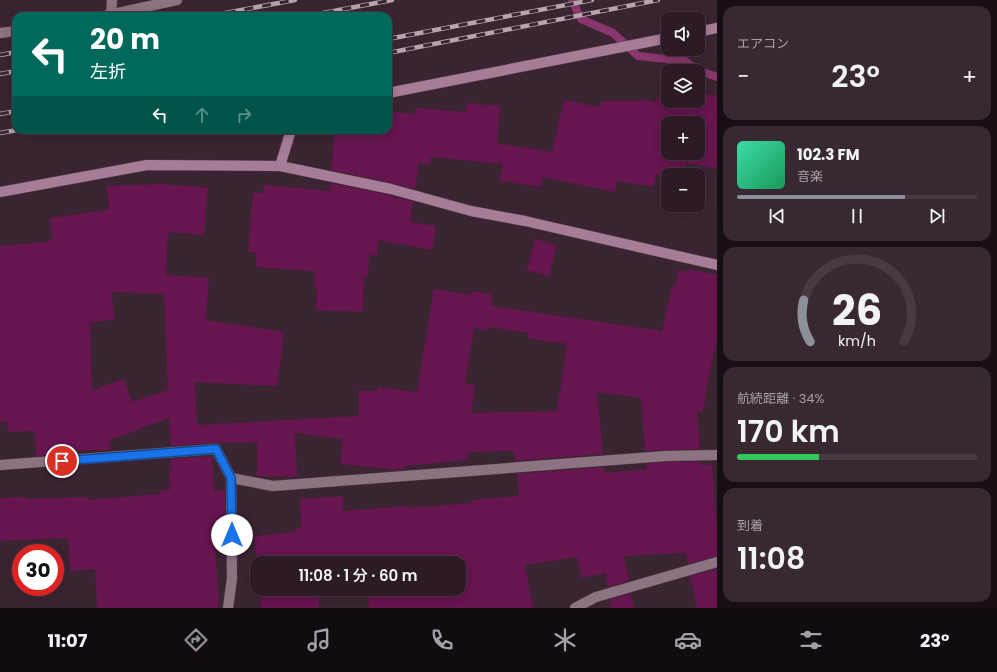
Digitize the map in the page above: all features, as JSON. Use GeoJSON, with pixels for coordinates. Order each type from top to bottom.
{"type":"FeatureCollection","features":[{"type":"Feature","properties":{"kind":"street"},"geometry":{"type":"LineString","coordinates":[[109,12],[112,0]]}},
{"type":"Feature","properties":{"kind":"street"},"geometry":{"type":"LineString","coordinates":[[125,12],[177,0]]}},
{"type":"Feature","properties":{"kind":"street"},"geometry":{"type":"LineString","coordinates":[[705,31],[717,28]]}},
{"type":"Feature","properties":{"kind":"street"},"geometry":{"type":"LineString","coordinates":[[0,33],[12,32]]}},
{"type":"Feature","properties":{"kind":"street"},"geometry":{"type":"LineString","coordinates":[[392,92],[661,39]]}},
{"type":"Feature","properties":{"kind":"street"},"geometry":{"type":"LineString","coordinates":[[280,166],[290,134]]}},
{"type":"Feature","properties":{"kind":"street"},"geometry":{"type":"LineString","coordinates":[[0,192],[146,165],[280,166],[391,189],[471,211],[525,221],[717,265]]}},
{"type":"Feature","properties":{"kind":"street"},"geometry":{"type":"LineString","coordinates":[[0,465],[216,449],[231,478],[232,578],[228,608]]}},
{"type":"Feature","properties":{"kind":"street"},"geometry":{"type":"LineString","coordinates":[[231,478],[273,486],[666,456],[717,455]]}},
{"type":"Feature","properties":{"kind":"street"},"geometry":{"type":"LineString","coordinates":[[575,608],[596,597],[717,562]]}},
{"type":"Feature","properties":{"kind":"building"},"geometry":{"type":"Polygon","coordinates":[[[661,93],[661,108],[705,108],[705,93],[717,96],[717,168],[686,163],[685,168],[661,168],[661,175],[656,175],[654,187],[617,181],[615,192],[543,177],[541,187],[500,181],[503,164],[431,157],[430,164],[419,163],[415,189],[331,170],[335,134],[392,134],[393,112],[415,114],[416,108],[466,112],[467,103],[500,106],[497,143],[552,152],[564,100],[601,107],[601,101],[641,101],[641,99],[656,102],[657,97],[660,98],[661,93]]]}},
{"type":"Feature","properties":{"kind":"building"},"geometry":{"type":"Polygon","coordinates":[[[330,183],[389,195],[413,202],[410,222],[436,226],[432,250],[378,240],[377,256],[369,255],[368,276],[364,276],[363,312],[316,310],[317,288],[314,288],[314,271],[256,267],[256,253],[248,252],[253,193],[263,193],[264,185],[330,191],[330,183]]]}},
{"type":"Feature","properties":{"kind":"building"},"geometry":{"type":"Polygon","coordinates":[[[162,184],[208,188],[204,235],[168,232],[166,275],[209,278],[206,320],[284,332],[277,386],[195,382],[197,425],[359,416],[359,390],[377,391],[377,387],[417,392],[434,289],[471,295],[472,291],[493,295],[491,306],[662,331],[672,286],[675,287],[679,270],[688,272],[689,269],[717,275],[717,339],[703,412],[697,411],[700,449],[645,451],[641,398],[597,392],[603,454],[515,461],[514,451],[467,452],[468,460],[405,466],[405,469],[398,470],[340,464],[343,439],[295,433],[297,477],[257,476],[257,442],[171,446],[169,418],[110,440],[110,450],[65,451],[65,454],[36,456],[35,431],[8,432],[7,422],[0,422],[0,246],[48,242],[48,240],[52,239],[50,218],[109,210],[107,186],[162,184]],[[111,292],[115,319],[90,323],[92,390],[124,379],[132,402],[168,390],[164,294],[111,292]],[[488,327],[487,331],[474,328],[465,384],[475,385],[471,413],[557,411],[567,344],[528,338],[529,333],[488,327]]]}},
{"type":"Feature","properties":{"kind":"building"},"geometry":{"type":"Polygon","coordinates":[[[535,239],[557,246],[549,276],[527,270],[535,239]]]}},
{"type":"Feature","properties":{"kind":"building"},"geometry":{"type":"Polygon","coordinates":[[[212,456],[214,491],[224,490],[225,496],[225,529],[214,530],[219,608],[97,608],[95,569],[70,571],[68,538],[0,541],[0,498],[27,497],[27,499],[88,497],[88,500],[161,494],[160,490],[170,490],[169,470],[172,470],[171,459],[212,456]]]}},
{"type":"Feature","properties":{"kind":"building"},"geometry":{"type":"Polygon","coordinates":[[[666,462],[701,462],[701,465],[712,465],[717,530],[717,556],[688,564],[686,553],[624,556],[629,581],[608,587],[606,573],[581,578],[577,557],[525,565],[533,608],[369,608],[368,596],[466,596],[466,556],[256,556],[254,536],[297,532],[296,528],[301,528],[300,499],[344,496],[342,511],[472,503],[472,500],[518,496],[517,474],[604,467],[605,473],[646,469],[646,464],[666,462]]]}},
{"type":"Feature","properties":{"kind":"building"},"geometry":{"type":"Polygon","coordinates":[[[717,569],[717,608],[697,608],[690,576],[717,569]]]}},
{"type":"Feature","properties":{"kind":"building"},"geometry":{"type":"Polygon","coordinates":[[[631,594],[634,608],[611,608],[610,600],[631,594]]]}},
{"type":"Feature","properties":{"kind":"building"},"geometry":{"type":"Polygon","coordinates":[[[260,596],[319,596],[319,608],[261,608],[260,596]]]}},
{"type":"Feature","properties":{"kind":"waterway"},"geometry":{"type":"LineString","coordinates":[[572,0],[581,19],[613,33],[638,56],[685,61],[697,70],[717,77]]}},
{"type":"Feature","properties":{"kind":"railway"},"geometry":{"type":"LineString","coordinates":[[230,12],[295,0]]}},
{"type":"Feature","properties":{"kind":"railway"},"geometry":{"type":"LineString","coordinates":[[328,12],[392,0]]}},
{"type":"Feature","properties":{"kind":"railway"},"geometry":{"type":"LineString","coordinates":[[392,38],[592,0]]}},
{"type":"Feature","properties":{"kind":"railway"},"geometry":{"type":"LineString","coordinates":[[392,52],[658,0]]}},
{"type":"Feature","properties":{"kind":"railway"},"geometry":{"type":"LineString","coordinates":[[0,55],[12,53]]}},
{"type":"Feature","properties":{"kind":"railway"},"geometry":{"type":"LineString","coordinates":[[0,74],[12,72]]}},
{"type":"Feature","properties":{"kind":"railway"},"geometry":{"type":"LineString","coordinates":[[0,114],[12,112]]}},
{"type":"Feature","properties":{"kind":"railway"},"geometry":{"type":"LineString","coordinates":[[0,133],[12,131]]}},
{"type":"Feature","properties":{"kind":"route"},"geometry":{"type":"LineString","coordinates":[[62,461],[216,449],[231,478],[232,535]]}}]}
